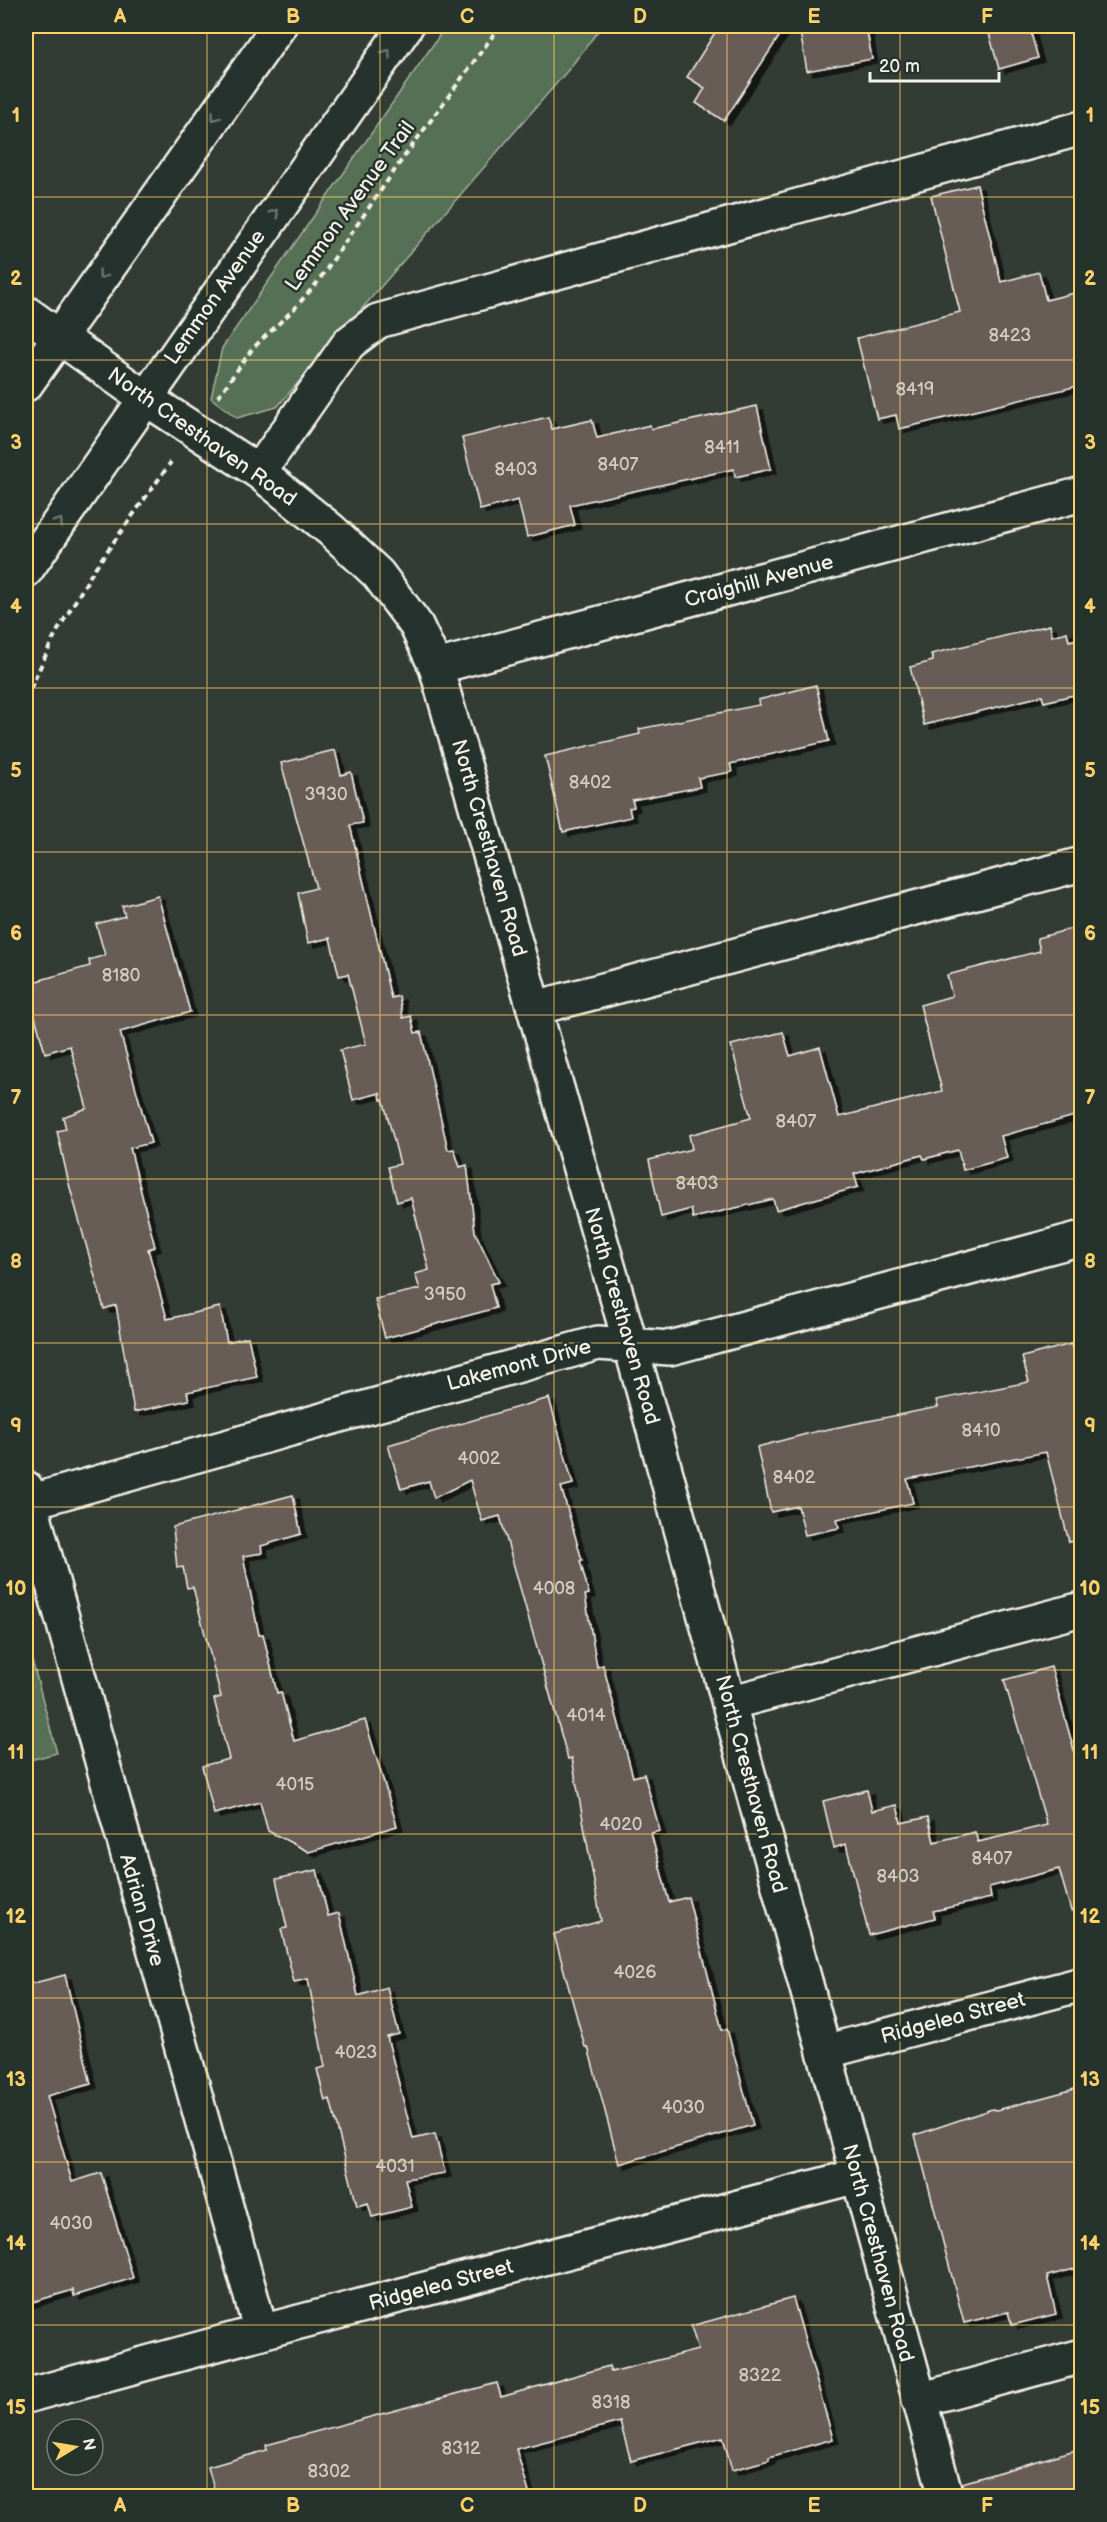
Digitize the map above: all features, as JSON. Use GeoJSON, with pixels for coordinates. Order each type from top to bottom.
{"type":"FeatureCollection","features":[{"type":"Feature","properties":{"kind":"street"},"geometry":{"type":"LineString","coordinates":[[26,384],[279,26]]}},
{"type":"Feature","properties":{"kind":"street","name":"Lemmon Avenue"},"geometry":{"type":"LineString","coordinates":[[26,570],[406,26]]}},
{"type":"Feature","properties":{"kind":"street"},"geometry":{"type":"LineString","coordinates":[[259,472],[349,343],[378,321],[1082,129]]}},
{"type":"Feature","properties":{"kind":"street","name":"North Cresthaven Road"},"geometry":{"type":"LineString","coordinates":[[26,313],[145,398],[259,472],[331,530],[378,574],[416,625],[436,667],[536,1008],[631,1346],[946,2496]]}},
{"type":"Feature","properties":{"kind":"street","name":"Craighill Avenue"},"geometry":{"type":"LineString","coordinates":[[436,667],[1082,494]]}},
{"type":"Feature","properties":{"kind":"street"},"geometry":{"type":"LineString","coordinates":[[536,1008],[1082,864]]}},
{"type":"Feature","properties":{"kind":"street","name":"Lakemont Drive"},"geometry":{"type":"LineString","coordinates":[[27,1495],[598,1343],[670,1348],[1082,1238]]}},
{"type":"Feature","properties":{"kind":"street","name":"Adrian Drive"},"geometry":{"type":"LineString","coordinates":[[27,1495],[261,2332]]}},
{"type":"Feature","properties":{"kind":"street"},"geometry":{"type":"LineString","coordinates":[[729,1703],[1082,1610]]}},
{"type":"Feature","properties":{"kind":"street","name":"Ridgelea Street"},"geometry":{"type":"LineString","coordinates":[[824,2052],[1082,1984]]}},
{"type":"Feature","properties":{"kind":"street","name":"Ridgelea Street"},"geometry":{"type":"LineString","coordinates":[[26,2396],[857,2176]]}},
{"type":"Feature","properties":{"kind":"street"},"geometry":{"type":"LineString","coordinates":[[919,2400],[1082,2356]]}},
{"type":"Feature","properties":{"kind":"path","name":"Lemmon Avenue Trail"},"geometry":{"type":"LineString","coordinates":[[217,398],[253,348],[293,310],[317,283],[408,152],[500,26]]}},
{"type":"Feature","properties":{"kind":"path"},"geometry":{"type":"LineString","coordinates":[[26,698],[55,635],[95,568],[171,462]]}},
{"type":"Feature","properties":{"kind":"green space"},"geometry":{"type":"Polygon","coordinates":[[[446,26],[602,26],[569,69],[277,407],[237,418],[211,398],[222,348],[446,26]]]}},
{"type":"Feature","properties":{"kind":"green space"},"geometry":{"type":"Polygon","coordinates":[[[26,1638],[57,1753],[26,1761],[26,1638]]]}},
{"type":"Feature","properties":{"kind":"building"},"geometry":{"type":"Polygon","coordinates":[[[719,26],[786,26],[724,121],[696,103],[705,88],[687,77],[719,26]]]}},
{"type":"Feature","properties":{"kind":"building"},"geometry":{"type":"Polygon","coordinates":[[[799,26],[866,26],[872,59],[807,71],[799,26]]]}},
{"type":"Feature","properties":{"kind":"building"},"geometry":{"type":"Polygon","coordinates":[[[987,26],[1029,26],[1038,58],[999,69],[987,26]]]}},
{"type":"Feature","properties":{"kind":"building"},"geometry":{"type":"Polygon","coordinates":[[[977,185],[1001,282],[1039,272],[1046,300],[1082,291],[1082,385],[899,429],[896,415],[877,419],[857,338],[960,312],[931,196],[977,185]]]}},
{"type":"Feature","properties":{"kind":"building"},"geometry":{"type":"Polygon","coordinates":[[[757,406],[771,469],[735,477],[734,469],[570,505],[575,525],[527,537],[518,500],[480,510],[462,438],[548,417],[552,429],[592,420],[597,438],[650,425],[651,429],[757,406]]]}},
{"type":"Feature","properties":{"kind":"building"},"geometry":{"type":"Polygon","coordinates":[[[1050,625],[1052,636],[1067,632],[1069,641],[1082,638],[1082,693],[1044,702],[1042,696],[924,725],[910,667],[933,661],[931,654],[1050,625]]]}},
{"type":"Feature","properties":{"kind":"building"},"geometry":{"type":"Polygon","coordinates":[[[816,685],[829,741],[730,764],[732,772],[698,778],[700,787],[632,800],[634,807],[629,808],[631,817],[563,832],[545,756],[640,734],[639,729],[759,705],[758,700],[816,685]]]}},
{"type":"Feature","properties":{"kind":"building"},"geometry":{"type":"Polygon","coordinates":[[[335,750],[341,775],[351,772],[363,823],[350,825],[391,998],[399,996],[403,1018],[411,1016],[415,1033],[421,1032],[448,1150],[454,1149],[460,1167],[467,1165],[475,1232],[499,1282],[490,1284],[496,1308],[385,1338],[375,1299],[420,1289],[415,1274],[429,1270],[411,1198],[397,1202],[388,1167],[400,1164],[383,1099],[381,1100],[380,1093],[353,1100],[340,1050],[366,1044],[348,974],[339,976],[330,938],[308,943],[298,893],[316,888],[281,763],[335,750]]]}},
{"type":"Feature","properties":{"kind":"building"},"geometry":{"type":"Polygon","coordinates":[[[158,896],[190,1012],[120,1032],[151,1143],[130,1148],[155,1247],[148,1249],[167,1319],[220,1307],[227,1342],[248,1337],[257,1377],[187,1392],[189,1400],[134,1412],[116,1305],[104,1309],[69,1184],[57,1131],[66,1129],[63,1117],[87,1108],[70,1046],[45,1053],[26,984],[90,966],[89,960],[105,955],[96,924],[125,916],[122,906],[158,896]]]}},
{"type":"Feature","properties":{"kind":"building"},"geometry":{"type":"Polygon","coordinates":[[[1082,926],[1082,1114],[1001,1136],[1007,1158],[963,1170],[958,1150],[924,1159],[922,1155],[854,1174],[858,1187],[776,1210],[773,1199],[693,1218],[691,1209],[661,1217],[649,1160],[692,1149],[689,1135],[751,1118],[731,1045],[783,1032],[790,1056],[820,1047],[839,1117],[942,1091],[920,1005],[952,996],[947,975],[1040,951],[1037,938],[1082,926]]]}},
{"type":"Feature","properties":{"kind":"building"},"geometry":{"type":"Polygon","coordinates":[[[1071,1344],[1073,1351],[1082,1349],[1082,1540],[1069,1542],[1046,1452],[907,1479],[913,1503],[837,1519],[839,1528],[805,1535],[798,1506],[771,1512],[757,1447],[814,1432],[938,1407],[936,1400],[1029,1382],[1022,1357],[1071,1344]]]}},
{"type":"Feature","properties":{"kind":"building"},"geometry":{"type":"Polygon","coordinates":[[[549,1398],[573,1484],[561,1487],[582,1560],[580,1561],[589,1594],[585,1595],[597,1667],[603,1665],[633,1777],[644,1774],[660,1831],[651,1833],[669,1902],[688,1897],[722,2030],[727,2029],[753,2125],[619,2164],[588,2047],[585,2047],[554,1934],[601,1921],[572,1758],[568,1759],[500,1516],[482,1521],[470,1480],[434,1498],[429,1481],[401,1489],[388,1445],[549,1398]]]}},
{"type":"Feature","properties":{"kind":"building"},"geometry":{"type":"Polygon","coordinates":[[[293,1495],[301,1534],[261,1546],[262,1553],[243,1556],[259,1635],[263,1634],[277,1693],[281,1692],[294,1741],[365,1720],[397,1826],[309,1852],[268,1831],[260,1802],[214,1814],[202,1766],[229,1759],[214,1699],[221,1697],[193,1587],[187,1588],[183,1567],[177,1568],[173,1527],[293,1495]]]}},
{"type":"Feature","properties":{"kind":"building"},"geometry":{"type":"Polygon","coordinates":[[[1051,1667],[1076,1758],[1082,1756],[1082,1910],[1071,1911],[1059,1869],[989,1887],[991,1898],[933,1911],[935,1918],[869,1935],[846,1844],[834,1848],[823,1801],[867,1790],[872,1811],[897,1805],[901,1823],[928,1817],[934,1842],[975,1832],[978,1842],[1047,1825],[1004,1680],[1051,1667]]]}},
{"type":"Feature","properties":{"kind":"building"},"geometry":{"type":"Polygon","coordinates":[[[317,1870],[328,1916],[339,1913],[358,1996],[387,1987],[399,2034],[387,2037],[413,2139],[435,2134],[445,2173],[405,2179],[412,2207],[372,2217],[368,2203],[357,2206],[330,2099],[325,2101],[317,2069],[325,2067],[308,1979],[294,1982],[281,1929],[287,1928],[276,1879],[317,1870]]]}},
{"type":"Feature","properties":{"kind":"building"},"geometry":{"type":"Polygon","coordinates":[[[65,1975],[91,2084],[47,2096],[72,2182],[101,2173],[133,2278],[74,2296],[73,2290],[26,2304],[26,1985],[65,1975]]]}},
{"type":"Feature","properties":{"kind":"building"},"geometry":{"type":"Polygon","coordinates":[[[1082,2087],[1082,2267],[1047,2276],[1056,2314],[1012,2325],[1008,2312],[964,2323],[915,2135],[992,2109],[997,2110],[1082,2087]]]}},
{"type":"Feature","properties":{"kind":"building"},"geometry":{"type":"Polygon","coordinates":[[[793,2298],[833,2439],[732,2470],[723,2437],[631,2461],[620,2422],[516,2449],[530,2496],[216,2496],[208,2467],[267,2450],[266,2445],[497,2383],[501,2397],[609,2366],[611,2372],[698,2350],[691,2326],[793,2298]]]}},
{"type":"Feature","properties":{"kind":"building"},"geometry":{"type":"Polygon","coordinates":[[[1082,2448],[1082,2496],[964,2496],[962,2483],[1082,2448]]]}}]}
